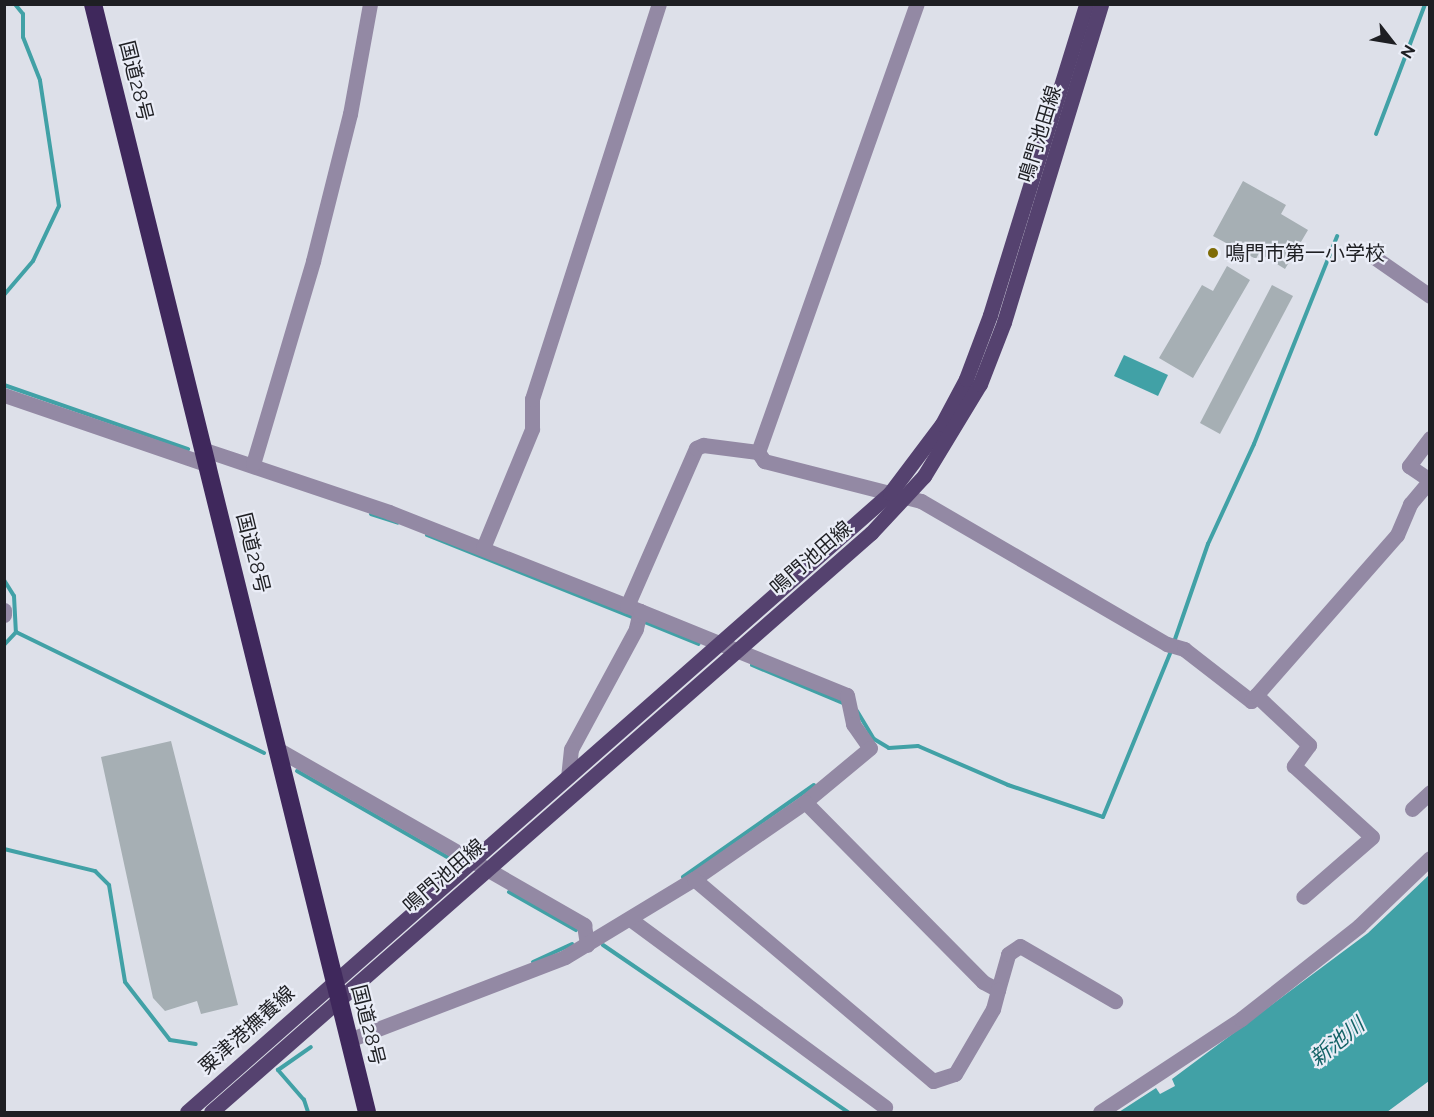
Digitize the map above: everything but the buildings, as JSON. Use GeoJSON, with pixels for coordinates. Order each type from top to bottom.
{"type":"FeatureCollection","features":[{"type":"Feature","properties":{"kind":"highway","name":"国道28号"},"geometry":{"type":"LineString","coordinates":[[93,4],[207,457],[367,1113]]}},
{"type":"Feature","properties":{"kind":"main road","name":"鳴門池田線"},"geometry":{"type":"LineString","coordinates":[[336,988],[471,861],[890,493],[942,424],[966,379],[990,315],[1086,4]]}},
{"type":"Feature","properties":{"kind":"main road","name":"鳴門池田線"},"geometry":{"type":"LineString","coordinates":[[336,988],[485,869],[871,533],[906,496],[954,433],[980,384],[1004,322],[1101,4]]}},
{"type":"Feature","properties":{"kind":"main road","name":"粟津港撫養線"},"geometry":{"type":"LineString","coordinates":[[187,1113],[336,988]]}},
{"type":"Feature","properties":{"kind":"main road","name":"粟津港撫養線"},"geometry":{"type":"LineString","coordinates":[[211,1113],[336,988]]}},
{"type":"Feature","properties":{"kind":"street"},"geometry":{"type":"LineString","coordinates":[[257,466],[350,114],[370,4]]}},
{"type":"Feature","properties":{"kind":"street"},"geometry":{"type":"LineString","coordinates":[[483,548],[532,429],[532,399],[658,4]]}},
{"type":"Feature","properties":{"kind":"street"},"geometry":{"type":"LineString","coordinates":[[758,452],[917,4]]}},
{"type":"Feature","properties":{"kind":"street"},"geometry":{"type":"LineString","coordinates":[[1374,257],[1430,296]]}},
{"type":"Feature","properties":{"kind":"street"},"geometry":{"type":"LineString","coordinates":[[4,395],[207,457],[257,466],[483,548],[636,615],[720,644],[847,695],[853,724],[870,748],[806,802],[694,879],[586,945],[534,972],[349,1041]]}},
{"type":"Feature","properties":{"kind":"street"},"geometry":{"type":"LineString","coordinates":[[568,776],[571,749],[636,615],[696,448],[703,445],[758,452],[764,461],[906,496],[1167,644],[1184,649],[1251,701],[1397,535],[1410,504],[1430,480],[1408,466],[1430,438]]}},
{"type":"Feature","properties":{"kind":"street"},"geometry":{"type":"LineString","coordinates":[[4,610],[4,615]]}},
{"type":"Feature","properties":{"kind":"street"},"geometry":{"type":"LineString","coordinates":[[1256,695],[1309,745],[1294,766],[1372,837],[1304,897]]}},
{"type":"Feature","properties":{"kind":"street"},"geometry":{"type":"LineString","coordinates":[[279,750],[584,925],[586,945]]}},
{"type":"Feature","properties":{"kind":"street"},"geometry":{"type":"LineString","coordinates":[[1412,808],[1430,792]]}},
{"type":"Feature","properties":{"kind":"street"},"geometry":{"type":"LineString","coordinates":[[806,802],[983,982],[998,990]]}},
{"type":"Feature","properties":{"kind":"street"},"geometry":{"type":"LineString","coordinates":[[1100,1113],[1241,1018],[1359,926],[1430,858]]}},
{"type":"Feature","properties":{"kind":"street"},"geometry":{"type":"LineString","coordinates":[[694,879],[933,1081],[955,1074],[993,1009],[1008,954],[1020,946],[1115,1001]]}},
{"type":"Feature","properties":{"kind":"street"},"geometry":{"type":"LineString","coordinates":[[630,919],[885,1107]]}},
{"type":"Feature","properties":{"kind":"water"},"geometry":{"type":"Polygon","coordinates":[[[1124,355],[1168,375],[1158,396],[1114,376],[1124,355]]]}},
{"type":"Feature","properties":{"kind":"water","name":"新池川"},"geometry":{"type":"Polygon","coordinates":[[[1429,875],[1429,1081],[1387,1112],[1119,1112],[1156,1088],[1160,1094],[1175,1086],[1172,1079],[1368,933],[1429,875]]]}},
{"type":"Feature","properties":{"kind":"waterway"},"geometry":{"type":"LineString","coordinates":[[4,295],[33,261],[59,206],[40,80],[23,37],[23,14],[15,4]]}},
{"type":"Feature","properties":{"kind":"waterway"},"geometry":{"type":"LineString","coordinates":[[1376,134],[1425,4]]}},
{"type":"Feature","properties":{"kind":"waterway"},"geometry":{"type":"LineString","coordinates":[[1174,642],[1208,544],[1254,444],[1337,236]]}},
{"type":"Feature","properties":{"kind":"waterway"},"geometry":{"type":"LineString","coordinates":[[4,385],[188,449]]}},
{"type":"Feature","properties":{"kind":"waterway"},"geometry":{"type":"LineString","coordinates":[[371,514],[398,523]]}},
{"type":"Feature","properties":{"kind":"waterway"},"geometry":{"type":"LineString","coordinates":[[427,535],[635,618]]}},
{"type":"Feature","properties":{"kind":"waterway"},"geometry":{"type":"LineString","coordinates":[[4,580],[14,596],[16,632]]}},
{"type":"Feature","properties":{"kind":"waterway"},"geometry":{"type":"LineString","coordinates":[[642,621],[699,644]]}},
{"type":"Feature","properties":{"kind":"waterway"},"geometry":{"type":"LineString","coordinates":[[4,645],[16,632],[264,753]]}},
{"type":"Feature","properties":{"kind":"waterway"},"geometry":{"type":"LineString","coordinates":[[857,711],[874,739],[889,748],[918,746],[1008,785],[1103,817],[1172,649]]}},
{"type":"Feature","properties":{"kind":"waterway"},"geometry":{"type":"LineString","coordinates":[[752,665],[843,703]]}},
{"type":"Feature","properties":{"kind":"waterway"},"geometry":{"type":"LineString","coordinates":[[297,771],[449,858]]}},
{"type":"Feature","properties":{"kind":"waterway"},"geometry":{"type":"LineString","coordinates":[[683,877],[814,785]]}},
{"type":"Feature","properties":{"kind":"waterway"},"geometry":{"type":"LineString","coordinates":[[4,849],[95,871],[109,885],[125,982],[170,1040],[196,1044]]}},
{"type":"Feature","properties":{"kind":"waterway"},"geometry":{"type":"LineString","coordinates":[[509,892],[576,930]]}},
{"type":"Feature","properties":{"kind":"waterway"},"geometry":{"type":"LineString","coordinates":[[533,962],[572,944]]}},
{"type":"Feature","properties":{"kind":"waterway"},"geometry":{"type":"LineString","coordinates":[[603,945],[848,1112]]}},
{"type":"Feature","properties":{"kind":"waterway"},"geometry":{"type":"LineString","coordinates":[[308,1112],[304,1100],[278,1070],[311,1047]]}},
{"type":"Feature","properties":{"kind":"place","name":"鳴門市第一小学校"},"geometry":{"type":"Point","coordinates":[1213,253]}}]}
